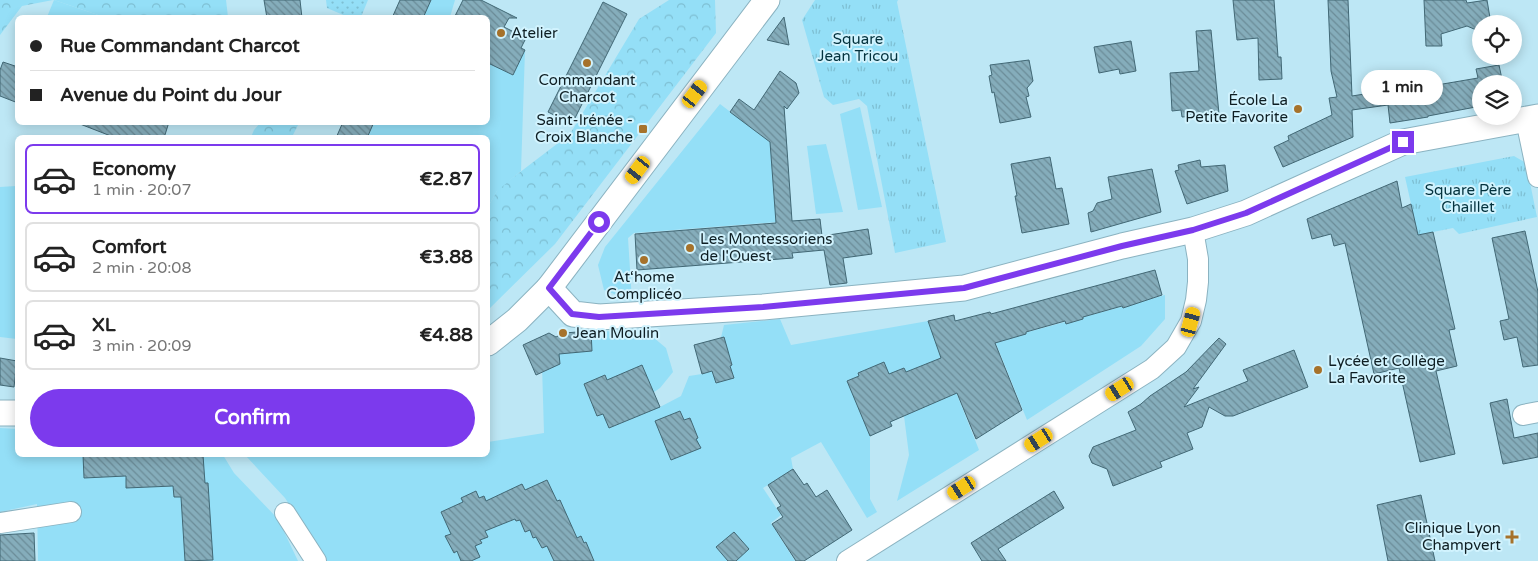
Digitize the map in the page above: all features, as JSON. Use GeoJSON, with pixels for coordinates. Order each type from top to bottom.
{"type":"FeatureCollection","features":[{"type":"Feature","properties":{"kind":"main road"},"geometry":{"type":"LineString","coordinates":[[490,341],[518,320],[549,288],[766,0]]}},
{"type":"Feature","properties":{"kind":"main road"},"geometry":{"type":"LineString","coordinates":[[549,288],[572,314],[599,317],[763,307],[964,288],[1122,246],[1193,230],[1263,207],[1403,142],[1532,118]]}},
{"type":"Feature","properties":{"kind":"main road"},"geometry":{"type":"LineString","coordinates":[[0,413],[15,414]]}},
{"type":"Feature","properties":{"kind":"street"},"geometry":{"type":"LineString","coordinates":[[1532,118],[1538,177]]}},
{"type":"Feature","properties":{"kind":"street"},"geometry":{"type":"LineString","coordinates":[[847,561],[1152,369],[1176,347],[1191,322],[1196,300],[1198,259],[1193,230]]}},
{"type":"Feature","properties":{"kind":"street"},"geometry":{"type":"LineString","coordinates":[[0,524],[71,512]]}},
{"type":"Feature","properties":{"kind":"street"},"geometry":{"type":"LineString","coordinates":[[285,513],[316,561]]}},
{"type":"Feature","properties":{"kind":"green space"},"geometry":{"type":"Polygon","coordinates":[[[0,0],[53,0],[22,6],[0,35],[0,0]]]}},
{"type":"Feature","properties":{"kind":"green space"},"geometry":{"type":"Polygon","coordinates":[[[54,0],[226,0],[228,15],[98,15],[54,0]]]}},
{"type":"Feature","properties":{"kind":"green space"},"geometry":{"type":"Polygon","coordinates":[[[54,0],[98,15],[48,15],[54,0]]]}},
{"type":"Feature","properties":{"kind":"green space"},"geometry":{"type":"Polygon","coordinates":[[[326,0],[368,0],[362,15],[343,15],[327,8],[326,0]]]}},
{"type":"Feature","properties":{"kind":"green space"},"geometry":{"type":"Polygon","coordinates":[[[431,0],[455,0],[451,15],[424,15],[431,0]]]}},
{"type":"Feature","properties":{"kind":"green space"},"geometry":{"type":"Polygon","coordinates":[[[669,0],[715,0],[716,33],[555,244],[490,308],[490,203],[498,189],[570,134],[639,19],[669,0]]]}},
{"type":"Feature","properties":{"kind":"green space","name":"Square Jean Tricou"},"geometry":{"type":"Polygon","coordinates":[[[815,0],[898,0],[946,242],[895,253],[867,106],[859,99],[833,105],[824,97],[802,20],[815,0]]]}},
{"type":"Feature","properties":{"kind":"green space"},"geometry":{"type":"Polygon","coordinates":[[[525,50],[521,171],[497,191],[490,203],[490,135],[368,135],[373,125],[490,125],[490,64],[513,75],[525,50]]]}},
{"type":"Feature","properties":{"kind":"green space"},"geometry":{"type":"Polygon","coordinates":[[[720,104],[770,142],[777,222],[634,233],[628,238],[632,301],[604,290],[598,265],[605,247],[720,104]]]}},
{"type":"Feature","properties":{"kind":"green space"},"geometry":{"type":"Polygon","coordinates":[[[860,107],[882,207],[858,210],[840,114],[860,107]]]}},
{"type":"Feature","properties":{"kind":"green space"},"geometry":{"type":"Polygon","coordinates":[[[258,125],[298,125],[293,135],[252,135],[258,125]]]}},
{"type":"Feature","properties":{"kind":"green space"},"geometry":{"type":"Polygon","coordinates":[[[826,144],[843,212],[816,214],[807,146],[826,144]]]}},
{"type":"Feature","properties":{"kind":"green space","name":"Square Père Chaillet"},"geometry":{"type":"Polygon","coordinates":[[[1514,156],[1526,163],[1537,217],[1459,234],[1453,228],[1418,235],[1405,177],[1514,156]]]}},
{"type":"Feature","properties":{"kind":"green space"},"geometry":{"type":"Polygon","coordinates":[[[15,186],[15,339],[0,337],[0,187],[15,186]]]}},
{"type":"Feature","properties":{"kind":"green space"},"geometry":{"type":"Polygon","coordinates":[[[1165,295],[1165,319],[1141,346],[1027,420],[995,341],[1165,295]]]}},
{"type":"Feature","properties":{"kind":"green space"},"geometry":{"type":"Polygon","coordinates":[[[780,319],[791,345],[928,321],[979,450],[897,501],[909,455],[904,416],[891,422],[892,426],[870,436],[870,499],[877,512],[867,518],[821,442],[791,458],[793,469],[763,488],[781,515],[771,523],[795,561],[592,561],[546,489],[563,561],[326,561],[285,498],[247,457],[490,457],[490,442],[544,433],[542,365],[591,331],[647,332],[666,348],[673,372],[660,388],[644,399],[660,407],[681,396],[689,376],[702,374],[718,350],[724,325],[780,319]]]}},
{"type":"Feature","properties":{"kind":"green space"},"geometry":{"type":"Polygon","coordinates":[[[0,428],[15,429],[15,457],[224,457],[234,473],[278,519],[298,561],[38,561],[37,504],[0,512],[0,428]]]}},
{"type":"Feature","properties":{"kind":"building"},"geometry":{"type":"Polygon","coordinates":[[[264,0],[300,0],[302,15],[266,15],[264,0]]]}},
{"type":"Feature","properties":{"kind":"building"},"geometry":{"type":"Polygon","coordinates":[[[400,0],[431,0],[424,15],[393,15],[400,0]]]}},
{"type":"Feature","properties":{"kind":"building","name":"Atelier"},"geometry":{"type":"Polygon","coordinates":[[[463,0],[481,0],[517,18],[509,18],[504,27],[526,38],[521,48],[525,50],[513,75],[490,64],[490,15],[456,15],[463,0]]]}},
{"type":"Feature","properties":{"kind":"building"},"geometry":{"type":"Polygon","coordinates":[[[1233,0],[1274,0],[1278,57],[1281,57],[1282,79],[1259,80],[1258,38],[1237,40],[1233,0]]]}},
{"type":"Feature","properties":{"kind":"building"},"geometry":{"type":"Polygon","coordinates":[[[1328,0],[1348,0],[1352,96],[1402,88],[1401,79],[1431,75],[1431,86],[1472,79],[1472,108],[1390,123],[1388,105],[1352,110],[1353,137],[1283,167],[1274,147],[1289,140],[1288,136],[1332,115],[1329,98],[1337,97],[1331,71],[1328,0]]]}},
{"type":"Feature","properties":{"kind":"building"},"geometry":{"type":"Polygon","coordinates":[[[1424,0],[1466,0],[1467,3],[1487,0],[1490,15],[1472,15],[1472,28],[1467,26],[1441,34],[1442,46],[1426,46],[1424,0]]]}},
{"type":"Feature","properties":{"kind":"building","name":"Commandant Charcot"},"geometry":{"type":"Polygon","coordinates":[[[603,2],[627,14],[572,124],[548,112],[603,2]]]}},
{"type":"Feature","properties":{"kind":"building"},"geometry":{"type":"Polygon","coordinates":[[[784,17],[789,45],[767,40],[784,17]]]}},
{"type":"Feature","properties":{"kind":"building"},"geometry":{"type":"Polygon","coordinates":[[[1211,30],[1219,114],[1182,117],[1181,110],[1172,111],[1170,73],[1199,71],[1196,31],[1211,30]]]}},
{"type":"Feature","properties":{"kind":"building"},"geometry":{"type":"Polygon","coordinates":[[[1131,41],[1136,71],[1120,74],[1119,69],[1099,73],[1094,47],[1131,41]]]}},
{"type":"Feature","properties":{"kind":"building"},"geometry":{"type":"Polygon","coordinates":[[[1029,60],[1033,81],[1027,88],[1029,96],[1026,97],[1031,117],[1000,123],[989,76],[992,75],[990,65],[1029,60]]]}},
{"type":"Feature","properties":{"kind":"building"},"geometry":{"type":"Polygon","coordinates":[[[3,62],[15,66],[15,102],[0,96],[0,70],[3,62]]]}},
{"type":"Feature","properties":{"kind":"building"},"geometry":{"type":"Polygon","coordinates":[[[1499,65],[1501,75],[1477,75],[1476,69],[1499,65]]]}},
{"type":"Feature","properties":{"kind":"building"},"geometry":{"type":"Polygon","coordinates":[[[780,71],[796,83],[799,93],[787,109],[784,106],[792,221],[820,219],[822,236],[868,229],[872,254],[843,258],[847,283],[830,285],[824,250],[792,253],[793,258],[637,270],[635,234],[776,223],[770,142],[730,112],[739,99],[754,110],[780,71]]]}},
{"type":"Feature","properties":{"kind":"building"},"geometry":{"type":"Polygon","coordinates":[[[83,125],[168,125],[165,135],[108,135],[83,125]]]}},
{"type":"Feature","properties":{"kind":"building"},"geometry":{"type":"Polygon","coordinates":[[[342,125],[373,125],[368,135],[337,135],[342,125]]]}},
{"type":"Feature","properties":{"kind":"building"},"geometry":{"type":"Polygon","coordinates":[[[1050,157],[1056,189],[1062,188],[1069,224],[1022,233],[1011,164],[1050,157]]]}},
{"type":"Feature","properties":{"kind":"building"},"geometry":{"type":"Polygon","coordinates":[[[1200,160],[1201,167],[1225,165],[1228,191],[1187,204],[1175,171],[1179,170],[1178,165],[1200,160]]]}},
{"type":"Feature","properties":{"kind":"building"},"geometry":{"type":"Polygon","coordinates":[[[1152,169],[1161,212],[1091,232],[1088,213],[1093,211],[1097,203],[1112,199],[1108,177],[1152,169]]]}},
{"type":"Feature","properties":{"kind":"building"},"geometry":{"type":"Polygon","coordinates":[[[1397,181],[1402,208],[1411,204],[1418,235],[1433,232],[1455,329],[1449,330],[1457,366],[1436,371],[1455,454],[1420,462],[1399,368],[1374,374],[1345,243],[1334,246],[1331,234],[1312,239],[1307,219],[1397,181]]]}},
{"type":"Feature","properties":{"kind":"building"},"geometry":{"type":"Polygon","coordinates":[[[1525,231],[1538,292],[1538,365],[1523,367],[1517,337],[1504,340],[1500,321],[1509,319],[1492,238],[1525,231]]]}},
{"type":"Feature","properties":{"kind":"building"},"geometry":{"type":"Polygon","coordinates":[[[1155,270],[1162,295],[1123,308],[1122,306],[1083,317],[1083,319],[1066,324],[1065,321],[1026,332],[1026,334],[995,343],[1022,410],[976,439],[957,393],[890,422],[892,426],[870,436],[847,381],[859,376],[858,373],[884,362],[889,374],[904,368],[906,372],[941,358],[928,321],[954,315],[955,321],[990,312],[991,314],[1155,270]]]}},
{"type":"Feature","properties":{"kind":"building"},"geometry":{"type":"Polygon","coordinates":[[[591,331],[592,351],[559,354],[560,364],[536,375],[523,345],[549,333],[556,337],[564,333],[591,331]]]}},
{"type":"Feature","properties":{"kind":"building"},"geometry":{"type":"Polygon","coordinates":[[[724,337],[734,378],[716,383],[712,371],[702,374],[694,345],[724,337]]]}},
{"type":"Feature","properties":{"kind":"building"},"geometry":{"type":"Polygon","coordinates":[[[1219,338],[1226,344],[1193,389],[1199,387],[1184,407],[1248,381],[1243,370],[1294,350],[1308,387],[1233,416],[1225,416],[1209,407],[1202,427],[1187,433],[1193,449],[1160,462],[1162,467],[1113,486],[1107,469],[1092,463],[1089,456],[1093,447],[1136,430],[1128,412],[1186,372],[1219,338]]]}},
{"type":"Feature","properties":{"kind":"building"},"geometry":{"type":"Polygon","coordinates":[[[0,358],[15,361],[14,387],[0,385],[0,358]]]}},
{"type":"Feature","properties":{"kind":"building"},"geometry":{"type":"Polygon","coordinates":[[[642,365],[660,407],[609,428],[603,414],[597,416],[584,384],[605,375],[607,380],[642,365]]]}},
{"type":"Feature","properties":{"kind":"building"},"geometry":{"type":"Polygon","coordinates":[[[1507,399],[1514,438],[1538,433],[1538,457],[1503,464],[1490,403],[1507,399]]]}},
{"type":"Feature","properties":{"kind":"building"},"geometry":{"type":"Polygon","coordinates":[[[680,411],[684,420],[690,418],[698,438],[696,439],[701,448],[671,460],[655,421],[680,411]]]}},
{"type":"Feature","properties":{"kind":"building"},"geometry":{"type":"Polygon","coordinates":[[[83,457],[203,457],[205,483],[208,483],[213,560],[185,561],[181,497],[174,497],[173,486],[126,488],[126,476],[84,478],[83,457]]]}},
{"type":"Feature","properties":{"kind":"building"},"geometry":{"type":"Polygon","coordinates":[[[793,469],[804,485],[807,483],[816,497],[827,490],[852,530],[804,561],[796,561],[772,524],[783,517],[777,508],[781,506],[768,485],[793,469]]]}},
{"type":"Feature","properties":{"kind":"building"},"geometry":{"type":"Polygon","coordinates":[[[547,480],[557,501],[560,500],[577,538],[581,536],[584,543],[586,542],[594,561],[554,561],[547,546],[542,548],[536,537],[533,538],[530,530],[525,532],[520,520],[516,521],[515,519],[485,531],[488,537],[480,540],[482,543],[475,546],[480,557],[471,561],[461,561],[457,551],[454,553],[445,536],[451,534],[441,512],[463,502],[461,498],[476,491],[479,498],[484,496],[486,501],[522,484],[525,490],[547,480]]]}},
{"type":"Feature","properties":{"kind":"building"},"geometry":{"type":"Polygon","coordinates":[[[1054,491],[1064,508],[998,549],[1006,561],[982,561],[971,543],[1054,491]]]}},
{"type":"Feature","properties":{"kind":"building"},"geometry":{"type":"Polygon","coordinates":[[[1421,495],[1435,561],[1388,561],[1377,505],[1421,495]]]}},
{"type":"Feature","properties":{"kind":"building"},"geometry":{"type":"Polygon","coordinates":[[[734,532],[749,549],[736,561],[728,561],[716,547],[734,532]]]}},
{"type":"Feature","properties":{"kind":"building"},"geometry":{"type":"Polygon","coordinates":[[[34,533],[35,561],[0,561],[0,535],[34,533]]]}},
{"type":"Feature","properties":{"kind":"place","name":"Atelier"},"geometry":{"type":"Point","coordinates":[501,33]}},
{"type":"Feature","properties":{"kind":"place","name":"Commandant Charcot"},"geometry":{"type":"Point","coordinates":[587,63]}},
{"type":"Feature","properties":{"kind":"place","name":"École La Petite Favorite"},"geometry":{"type":"Point","coordinates":[1298,109]}},
{"type":"Feature","properties":{"kind":"place","name":"Saint-Irénée - Croix Blanche"},"geometry":{"type":"Point","coordinates":[643,129]}},
{"type":"Feature","properties":{"kind":"place","name":"Les Montessoriens de l'Ouest"},"geometry":{"type":"Point","coordinates":[690,248]}},
{"type":"Feature","properties":{"kind":"place","name":"At‘home Complicéo"},"geometry":{"type":"Point","coordinates":[644,260]}},
{"type":"Feature","properties":{"kind":"place","name":"Jean Moulin"},"geometry":{"type":"Point","coordinates":[563,333]}},
{"type":"Feature","properties":{"kind":"place","name":"Lycée et Collège La Favorite"},"geometry":{"type":"Point","coordinates":[1318,370]}},
{"type":"Feature","properties":{"kind":"place","name":"Clinique Lyon Champvert"},"geometry":{"type":"Point","coordinates":[1512,537]}},
{"type":"Feature","properties":{"kind":"route"},"geometry":{"type":"LineString","coordinates":[[599,222],[549,288],[572,314],[599,317],[664,314],[763,307],[964,288],[1122,246],[1193,230],[1246,213],[1263,207],[1382,150],[1403,142]]}}]}
